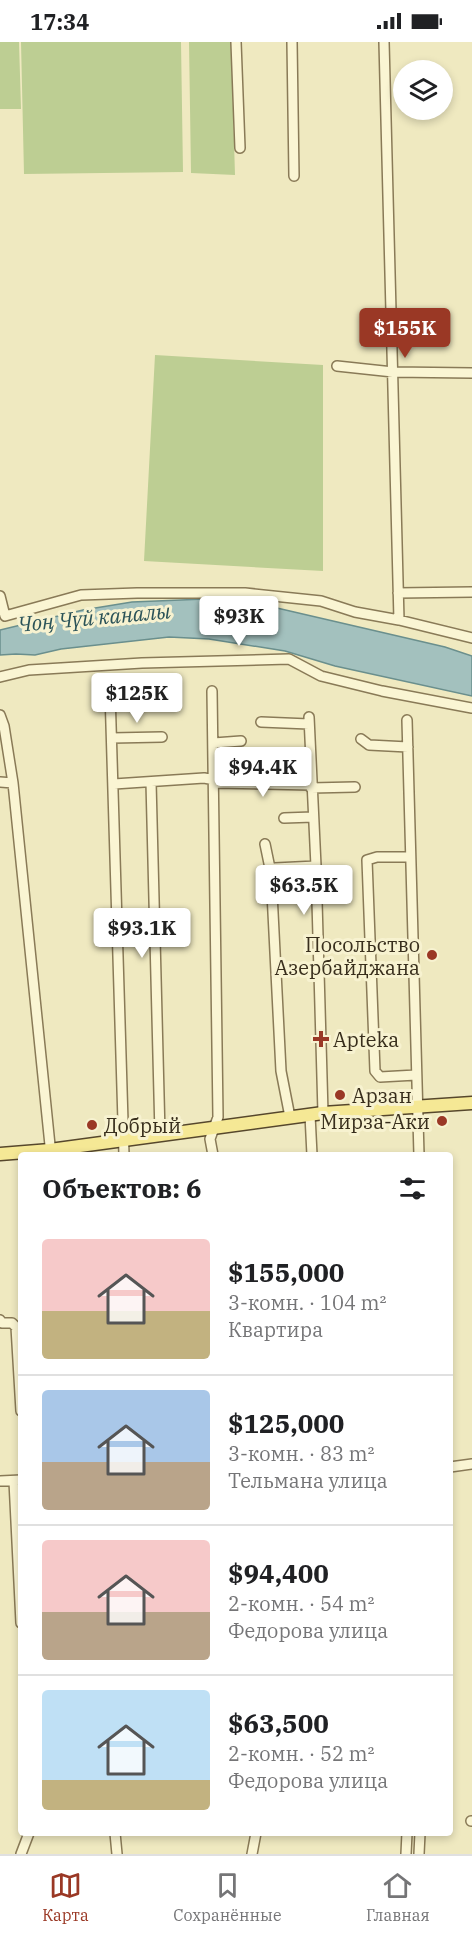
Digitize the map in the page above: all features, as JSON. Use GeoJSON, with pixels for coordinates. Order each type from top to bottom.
{"type":"FeatureCollection","features":[{"type":"Feature","properties":{"kind":"main road"},"geometry":{"type":"LineString","coordinates":[[55,1152],[123,1139],[290,1117],[472,1103]]}},
{"type":"Feature","properties":{"kind":"main road"},"geometry":{"type":"LineString","coordinates":[[0,1154],[18,1154]]}},
{"type":"Feature","properties":{"kind":"street"},"geometry":{"type":"LineString","coordinates":[[236,42],[240,148]]}},
{"type":"Feature","properties":{"kind":"street"},"geometry":{"type":"LineString","coordinates":[[292,42],[294,176]]}},
{"type":"Feature","properties":{"kind":"street"},"geometry":{"type":"LineString","coordinates":[[384,42],[399,620]]}},
{"type":"Feature","properties":{"kind":"street"},"geometry":{"type":"LineString","coordinates":[[337,366],[393,372],[472,373]]}},
{"type":"Feature","properties":{"kind":"street"},"geometry":{"type":"LineString","coordinates":[[398,593],[472,592]]}},
{"type":"Feature","properties":{"kind":"street"},"geometry":{"type":"LineString","coordinates":[[0,596],[5,615],[81,595],[233,593],[321,601],[355,612],[472,638]]}},
{"type":"Feature","properties":{"kind":"street"},"geometry":{"type":"LineString","coordinates":[[0,677],[29,670],[142,663],[289,659],[321,676],[382,691],[472,708]]}},
{"type":"Feature","properties":{"kind":"street"},"geometry":{"type":"LineString","coordinates":[[212,691],[218,1117],[210,1139],[212,1152]]}},
{"type":"Feature","properties":{"kind":"street"},"geometry":{"type":"LineString","coordinates":[[110,692],[124,1152]]}},
{"type":"Feature","properties":{"kind":"street"},"geometry":{"type":"LineString","coordinates":[[0,715],[4,726],[13,783],[50,1152]]}},
{"type":"Feature","properties":{"kind":"street"},"geometry":{"type":"LineString","coordinates":[[261,722],[309,720],[316,866],[316,1114],[312,1152]]}},
{"type":"Feature","properties":{"kind":"street"},"geometry":{"type":"LineString","coordinates":[[407,720],[419,1152]]}},
{"type":"Feature","properties":{"kind":"street"},"geometry":{"type":"LineString","coordinates":[[112,738],[162,737]]}},
{"type":"Feature","properties":{"kind":"street"},"geometry":{"type":"LineString","coordinates":[[361,739],[369,745],[408,747]]}},
{"type":"Feature","properties":{"kind":"street"},"geometry":{"type":"LineString","coordinates":[[214,743],[241,741]]}},
{"type":"Feature","properties":{"kind":"street"},"geometry":{"type":"LineString","coordinates":[[114,784],[204,778],[215,782],[356,787]]}},
{"type":"Feature","properties":{"kind":"street"},"geometry":{"type":"LineString","coordinates":[[151,782],[160,1134]]}},
{"type":"Feature","properties":{"kind":"street"},"geometry":{"type":"LineString","coordinates":[[0,783],[13,783]]}},
{"type":"Feature","properties":{"kind":"street"},"geometry":{"type":"LineString","coordinates":[[284,818],[313,817]]}},
{"type":"Feature","properties":{"kind":"street"},"geometry":{"type":"LineString","coordinates":[[265,844],[271,873],[281,1071],[290,1117]]}},
{"type":"Feature","properties":{"kind":"street"},"geometry":{"type":"LineString","coordinates":[[410,857],[377,857],[367,860],[375,1071],[380,1077],[416,1075]]}},
{"type":"Feature","properties":{"kind":"street"},"geometry":{"type":"LineString","coordinates":[[271,873],[274,868],[316,866]]}},
{"type":"Feature","properties":{"kind":"street"},"geometry":{"type":"LineString","coordinates":[[0,1320],[2,1323],[12,1323],[16,1327],[18,1361]]}},
{"type":"Feature","properties":{"kind":"street"},"geometry":{"type":"LineString","coordinates":[[453,1467],[472,1464]]}},
{"type":"Feature","properties":{"kind":"street"},"geometry":{"type":"LineString","coordinates":[[0,1481],[18,1480]]}},
{"type":"Feature","properties":{"kind":"street"},"geometry":{"type":"LineString","coordinates":[[21,1854],[28,1836]]}},
{"type":"Feature","properties":{"kind":"street"},"geometry":{"type":"LineString","coordinates":[[115,1836],[117,1854]]}},
{"type":"Feature","properties":{"kind":"street"},"geometry":{"type":"LineString","coordinates":[[252,1854],[255,1836]]}},
{"type":"Feature","properties":{"kind":"street"},"geometry":{"type":"LineString","coordinates":[[405,1854],[407,1836]]}},
{"type":"Feature","properties":{"kind":"street"},"geometry":{"type":"LineString","coordinates":[[419,1854],[420,1836]]}},
{"type":"Feature","properties":{"kind":"green space"},"geometry":{"type":"Polygon","coordinates":[[[0,42],[19,42],[21,109],[0,109],[0,42]]]}},
{"type":"Feature","properties":{"kind":"green space"},"geometry":{"type":"Polygon","coordinates":[[[21,42],[181,42],[183,172],[24,174],[21,42]]]}},
{"type":"Feature","properties":{"kind":"green space"},"geometry":{"type":"Polygon","coordinates":[[[189,42],[231,42],[235,175],[191,173],[189,42]]]}},
{"type":"Feature","properties":{"kind":"green space"},"geometry":{"type":"Polygon","coordinates":[[[155,355],[323,365],[323,571],[144,561],[155,355]]]}},
{"type":"Feature","properties":{"kind":"water","name":"Чоң Чүй каналы"},"geometry":{"type":"Polygon","coordinates":[[[205,599],[264,605],[445,647],[472,656],[472,696],[335,666],[285,651],[209,639],[169,637],[61,649],[35,655],[0,655],[0,630],[83,610],[132,602],[205,599]]]}},
{"type":"Feature","properties":{"kind":"place","name":"Посольство Азербайджана"},"geometry":{"type":"Point","coordinates":[432,955]}},
{"type":"Feature","properties":{"kind":"place","name":"Apteka"},"geometry":{"type":"Point","coordinates":[321,1039]}},
{"type":"Feature","properties":{"kind":"place","name":"Арзан"},"geometry":{"type":"Point","coordinates":[340,1095]}},
{"type":"Feature","properties":{"kind":"place","name":"Мирза-Аки"},"geometry":{"type":"Point","coordinates":[442,1121]}},
{"type":"Feature","properties":{"kind":"place","name":"Добрый"},"geometry":{"type":"Point","coordinates":[92,1125]}}]}
